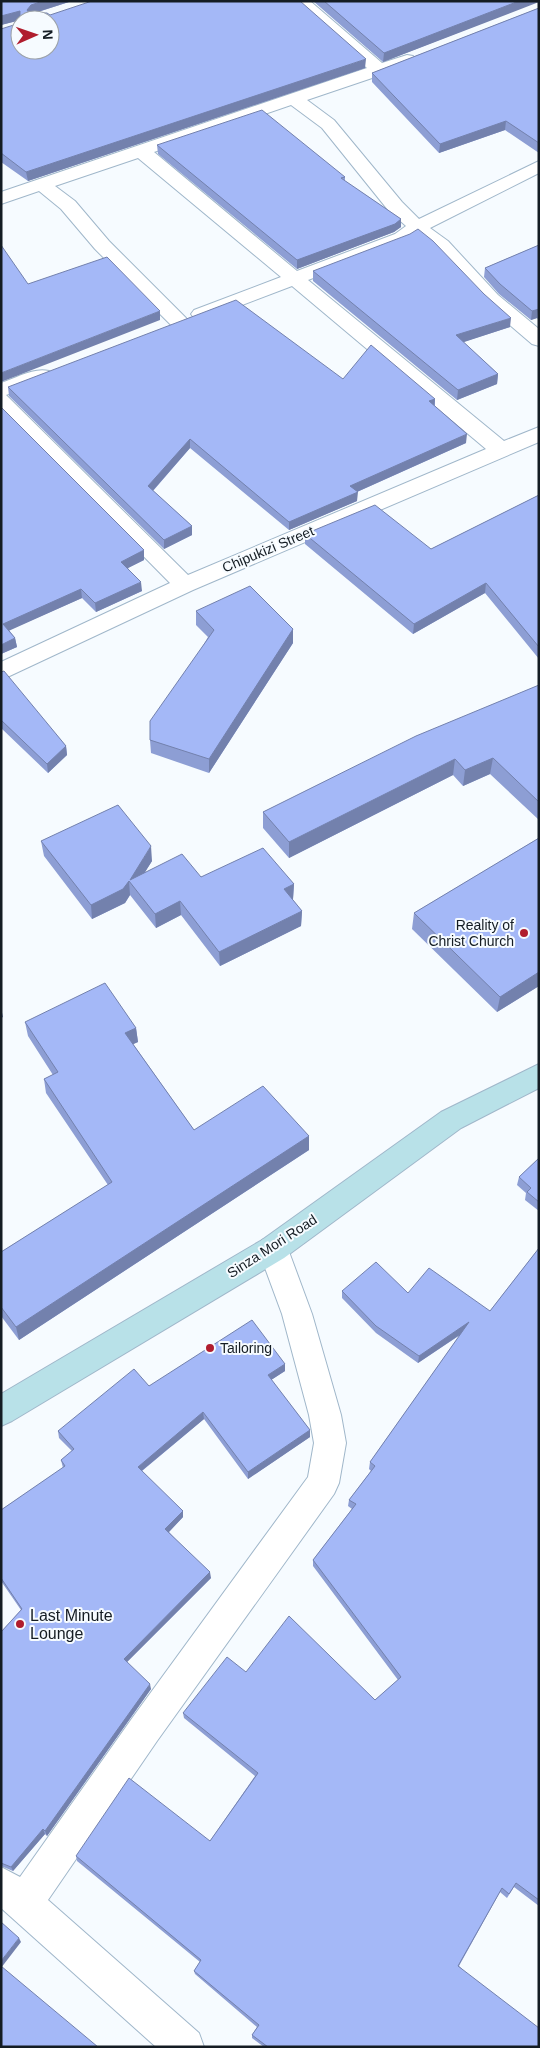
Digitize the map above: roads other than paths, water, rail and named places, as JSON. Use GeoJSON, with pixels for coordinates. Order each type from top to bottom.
{"type":"FeatureCollection","features":[{"type":"Feature","properties":{"kind":"street"},"geometry":{"type":"LineString","coordinates":[[300,1],[380,70]]}},
{"type":"Feature","properties":{"kind":"street"},"geometry":{"type":"LineString","coordinates":[[1,198],[380,70],[427,52]]}},
{"type":"Feature","properties":{"kind":"street"},"geometry":{"type":"LineString","coordinates":[[294,99],[328,124],[395,206],[417,227],[441,244],[491,299],[539,340]]}},
{"type":"Feature","properties":{"kind":"street"},"geometry":{"type":"LineString","coordinates":[[141,151],[501,450]]}},
{"type":"Feature","properties":{"kind":"street"},"geometry":{"type":"LineString","coordinates":[[42,185],[68,205],[170,326],[402,238],[417,227],[539,166]]}},
{"type":"Feature","properties":{"kind":"street"},"geometry":{"type":"LineString","coordinates":[[1,390],[62,367]]}},
{"type":"Feature","properties":{"kind":"street"},"geometry":{"type":"LineString","coordinates":[[1,400],[185,585]]}},
{"type":"Feature","properties":{"kind":"street","name":"Chipukizi Street"},"geometry":{"type":"LineString","coordinates":[[1,672],[185,585],[539,434]]}},
{"type":"Feature","properties":{"kind":"street","name":"Sinza Mori Road"},"geometry":{"type":"LineString","coordinates":[[1,1411],[273,1249],[451,1120],[539,1075]]}},
{"type":"Feature","properties":{"kind":"street"},"geometry":{"type":"LineString","coordinates":[[185,2047],[13,1894],[145,1729],[323,1483],[330,1443],[325,1414],[297,1314],[273,1249]]}},
{"type":"Feature","properties":{"kind":"place","name":"Reality of Christ Church"},"geometry":{"type":"Point","coordinates":[524,933]}},
{"type":"Feature","properties":{"kind":"place","name":"Tailoring"},"geometry":{"type":"Point","coordinates":[210,1348]}},
{"type":"Feature","properties":{"kind":"place","name":"Last Minute Lounge"},"geometry":{"type":"Point","coordinates":[20,1624]}}]}
